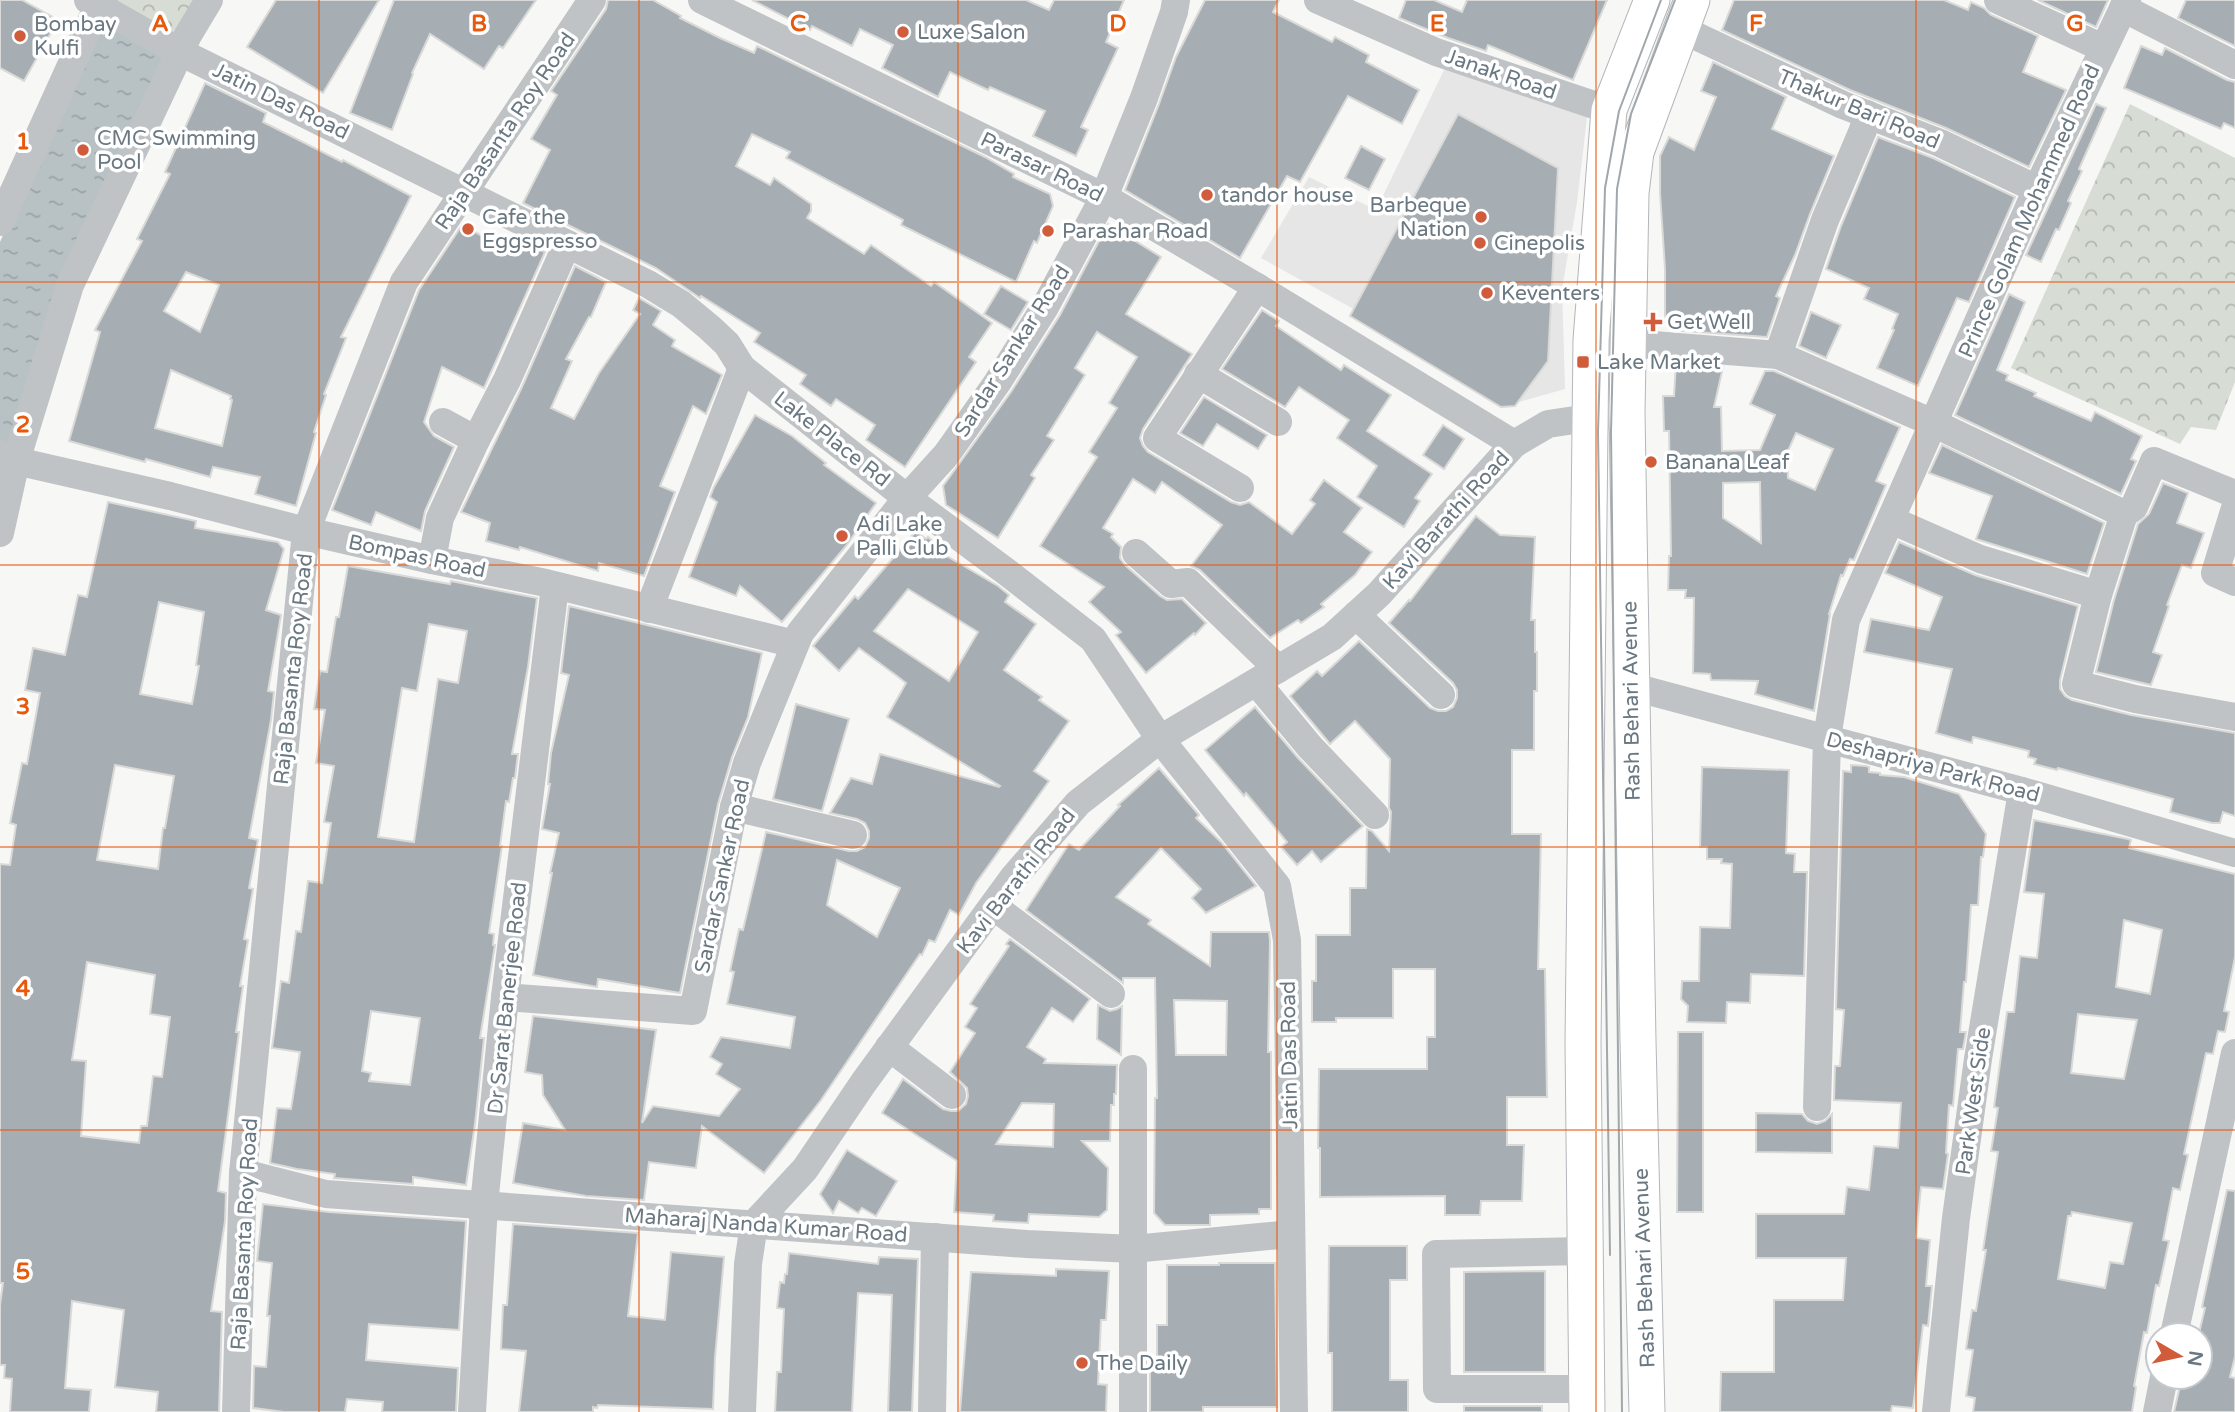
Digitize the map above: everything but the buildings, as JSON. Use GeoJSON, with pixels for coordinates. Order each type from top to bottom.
{"type":"FeatureCollection","features":[{"type":"Feature","properties":{"kind":"main road","name":"Rash Behari Avenue"},"geometry":{"type":"LineString","coordinates":[[1587,1401],[1583,1043],[1591,340],[1609,110],[1652,0]]}},
{"type":"Feature","properties":{"kind":"main road","name":"Rash Behari Avenue"},"geometry":{"type":"LineString","coordinates":[[1647,1412],[1630,686],[1627,413],[1631,193],[1636,152],[1687,15]]}},
{"type":"Feature","properties":{"kind":"main road"},"geometry":{"type":"LineString","coordinates":[[1583,1043],[1638,1041]]}},
{"type":"Feature","properties":{"kind":"street"},"geometry":{"type":"LineString","coordinates":[[0,533],[8,458],[70,285],[180,52],[209,0]]}},
{"type":"Feature","properties":{"kind":"street","name":"Raja Basanta Roy Road"},"geometry":{"type":"LineString","coordinates":[[236,1412],[243,1173],[306,531],[404,282],[592,0]]}},
{"type":"Feature","properties":{"kind":"street","name":"Parasar Road"},"geometry":{"type":"LineString","coordinates":[[702,0],[1104,197],[1514,444]]}},
{"type":"Feature","properties":{"kind":"street","name":"Sardar Sankar Road"},"geometry":{"type":"LineString","coordinates":[[505,997],[693,1011],[734,807],[747,763],[800,633],[907,498],[946,455],[997,383],[1045,307],[1104,197],[1144,98],[1176,0]]}},
{"type":"Feature","properties":{"kind":"street","name":"Janak Road"},"geometry":{"type":"LineString","coordinates":[[1318,0],[1436,51],[1609,110]]}},
{"type":"Feature","properties":{"kind":"street"},"geometry":{"type":"LineString","coordinates":[[1998,0],[2103,48]]}},
{"type":"Feature","properties":{"kind":"street"},"geometry":{"type":"LineString","coordinates":[[0,222],[92,19],[97,2]]}},
{"type":"Feature","properties":{"kind":"street","name":"Jatin Das Road"},"geometry":{"type":"LineString","coordinates":[[97,2],[180,52],[464,191]]}},
{"type":"Feature","properties":{"kind":"street"},"geometry":{"type":"LineString","coordinates":[[2125,4],[2235,65]]}},
{"type":"Feature","properties":{"kind":"street","name":"Prince Golam Mohammed Road"},"geometry":{"type":"LineString","coordinates":[[1891,520],[2037,189],[2125,4]]}},
{"type":"Feature","properties":{"kind":"street","name":"Thakur Bari Road"},"geometry":{"type":"LineString","coordinates":[[1687,15],[1867,114],[1940,143],[2037,189]]}},
{"type":"Feature","properties":{"kind":"street"},"geometry":{"type":"LineString","coordinates":[[1778,355],[1825,220],[1863,130],[1867,114]]}},
{"type":"Feature","properties":{"kind":"street","name":"Lake Place Rd"},"geometry":{"type":"LineString","coordinates":[[464,191],[648,284],[681,304],[727,344],[742,368],[1093,639],[1160,739]]}},
{"type":"Feature","properties":{"kind":"street"},"geometry":{"type":"LineString","coordinates":[[432,560],[440,519],[507,380],[567,244]]}},
{"type":"Feature","properties":{"kind":"street"},"geometry":{"type":"LineString","coordinates":[[1240,488],[1157,438],[1257,287]]}},
{"type":"Feature","properties":{"kind":"street"},"geometry":{"type":"LineString","coordinates":[[1591,340],[1778,355],[1933,423],[2124,514]]}},
{"type":"Feature","properties":{"kind":"street"},"geometry":{"type":"LineString","coordinates":[[649,608],[742,368]]}},
{"type":"Feature","properties":{"kind":"street"},"geometry":{"type":"LineString","coordinates":[[1198,374],[1278,422]]}},
{"type":"Feature","properties":{"kind":"street","name":"Kavi Barathi Road"},"geometry":{"type":"LineString","coordinates":[[754,1224],[804,1168],[1013,878],[1078,803],[1160,739],[1332,637],[1379,594],[1514,444],[1548,424],[1627,413]]}},
{"type":"Feature","properties":{"kind":"street"},"geometry":{"type":"LineString","coordinates":[[443,422],[476,440]]}},
{"type":"Feature","properties":{"kind":"street","name":"Bompas Road"},"geometry":{"type":"LineString","coordinates":[[8,458],[306,531],[555,586],[795,644]]}},
{"type":"Feature","properties":{"kind":"street"},"geometry":{"type":"LineString","coordinates":[[2232,708],[2135,699],[2076,684],[2098,594],[2124,514],[2134,507],[2154,461],[2235,494]]}},
{"type":"Feature","properties":{"kind":"street"},"geometry":{"type":"LineString","coordinates":[[2235,508],[2215,573],[2235,582]]}},
{"type":"Feature","properties":{"kind":"street"},"geometry":{"type":"LineString","coordinates":[[1817,1107],[1827,738],[1846,620],[1891,520],[1980,559],[2098,594]]}},
{"type":"Feature","properties":{"kind":"street"},"geometry":{"type":"LineString","coordinates":[[1136,553],[1171,584],[1188,582],[1267,676],[1310,747],[1375,815]]}},
{"type":"Feature","properties":{"kind":"street","name":"Dr Sarat Banerjee Road"},"geometry":{"type":"LineString","coordinates":[[472,1412],[484,1205],[505,997],[555,586]]}},
{"type":"Feature","properties":{"kind":"street"},"geometry":{"type":"LineString","coordinates":[[1356,615],[1440,695]]}},
{"type":"Feature","properties":{"kind":"street","name":"Deshapriya Park Road"},"geometry":{"type":"LineString","coordinates":[[1630,686],[2022,791],[2235,853]]}},
{"type":"Feature","properties":{"kind":"street","name":"Jatin Das Road"},"geometry":{"type":"LineString","coordinates":[[1160,739],[1277,886],[1287,940],[1294,1412]]}},
{"type":"Feature","properties":{"kind":"street","name":"Park West Side"},"geometry":{"type":"LineString","coordinates":[[1936,1412],[1959,1192],[2022,791]]}},
{"type":"Feature","properties":{"kind":"street"},"geometry":{"type":"LineString","coordinates":[[734,807],[853,835]]}},
{"type":"Feature","properties":{"kind":"street"},"geometry":{"type":"LineString","coordinates":[[993,906],[1111,994]]}},
{"type":"Feature","properties":{"kind":"street"},"geometry":{"type":"LineString","coordinates":[[890,1046],[951,1095]]}},
{"type":"Feature","properties":{"kind":"street"},"geometry":{"type":"LineString","coordinates":[[2177,1321],[2235,1053]]}},
{"type":"Feature","properties":{"kind":"street"},"geometry":{"type":"LineString","coordinates":[[1133,1069],[1133,1412]]}},
{"type":"Feature","properties":{"kind":"street","name":"Maharaj Nanda Kumar Road"},"geometry":{"type":"LineString","coordinates":[[243,1173],[326,1194],[1133,1249],[1292,1234]]}},
{"type":"Feature","properties":{"kind":"street"},"geometry":{"type":"LineString","coordinates":[[742,1412],[748,1264],[754,1224]]}},
{"type":"Feature","properties":{"kind":"street"},"geometry":{"type":"LineString","coordinates":[[932,1412],[935,1237]]}},
{"type":"Feature","properties":{"kind":"street"},"geometry":{"type":"LineString","coordinates":[[1585,1251],[1436,1254],[1437,1389],[1587,1401]]}},
{"type":"Feature","properties":{"kind":"street"},"geometry":{"type":"LineString","coordinates":[[2157,1412],[2161,1391]]}},
{"type":"Feature","properties":{"kind":"shaded area","name":"Lake Market"},"geometry":{"type":"Polygon","coordinates":[[[1448,62],[1588,109],[1577,202],[1562,289],[1565,389],[1501,407],[1428,350],[1261,258],[1309,177],[1376,210],[1448,62]]]}},
{"type":"Feature","properties":{"kind":"green space"},"geometry":{"type":"Polygon","coordinates":[[[111,0],[203,0],[178,43],[111,0]]]}},
{"type":"Feature","properties":{"kind":"green space"},"geometry":{"type":"Polygon","coordinates":[[[2130,104],[2235,158],[2235,382],[2216,430],[2191,427],[2180,444],[2011,368],[2130,104]]]}},
{"type":"Feature","properties":{"kind":"water","name":"CMC Swimming Pool"},"geometry":{"type":"Polygon","coordinates":[[[104,14],[171,53],[13,454],[0,448],[0,242],[80,58],[104,14]]]}},
{"type":"Feature","properties":{"kind":"tram line"},"geometry":{"type":"LineString","coordinates":[[1610,1255],[1598,432],[1605,188],[1619,111],[1661,0]]}},
{"type":"Feature","properties":{"kind":"tram line"},"geometry":{"type":"LineString","coordinates":[[1622,1412],[1611,432],[1617,189],[1631,114],[1675,0]]}},
{"type":"Feature","properties":{"kind":"place","name":"Luxe Salon"},"geometry":{"type":"Point","coordinates":[903,32]}},
{"type":"Feature","properties":{"kind":"place","name":"Bombay Kulfi"},"geometry":{"type":"Point","coordinates":[20,36]}},
{"type":"Feature","properties":{"kind":"place","name":"CMC Swimming Pool"},"geometry":{"type":"Point","coordinates":[83,150]}},
{"type":"Feature","properties":{"kind":"place","name":"tandor house"},"geometry":{"type":"Point","coordinates":[1207,195]}},
{"type":"Feature","properties":{"kind":"place","name":"Barbeque Nation"},"geometry":{"type":"Point","coordinates":[1481,217]}},
{"type":"Feature","properties":{"kind":"place","name":"Cafe the Eggspresso"},"geometry":{"type":"Point","coordinates":[468,229]}},
{"type":"Feature","properties":{"kind":"place","name":"Parashar Road"},"geometry":{"type":"Point","coordinates":[1048,231]}},
{"type":"Feature","properties":{"kind":"place","name":"Cinepolis"},"geometry":{"type":"Point","coordinates":[1480,243]}},
{"type":"Feature","properties":{"kind":"place","name":"Keventers"},"geometry":{"type":"Point","coordinates":[1487,293]}},
{"type":"Feature","properties":{"kind":"place","name":"Get Well"},"geometry":{"type":"Point","coordinates":[1653,322]}},
{"type":"Feature","properties":{"kind":"place","name":"Lake Market"},"geometry":{"type":"Point","coordinates":[1583,362]}},
{"type":"Feature","properties":{"kind":"place","name":"Banana Leaf"},"geometry":{"type":"Point","coordinates":[1651,462]}},
{"type":"Feature","properties":{"kind":"place","name":"Adi Lake Palli Club"},"geometry":{"type":"Point","coordinates":[842,536]}},
{"type":"Feature","properties":{"kind":"place","name":"The Daily"},"geometry":{"type":"Point","coordinates":[1082,1363]}}]}
